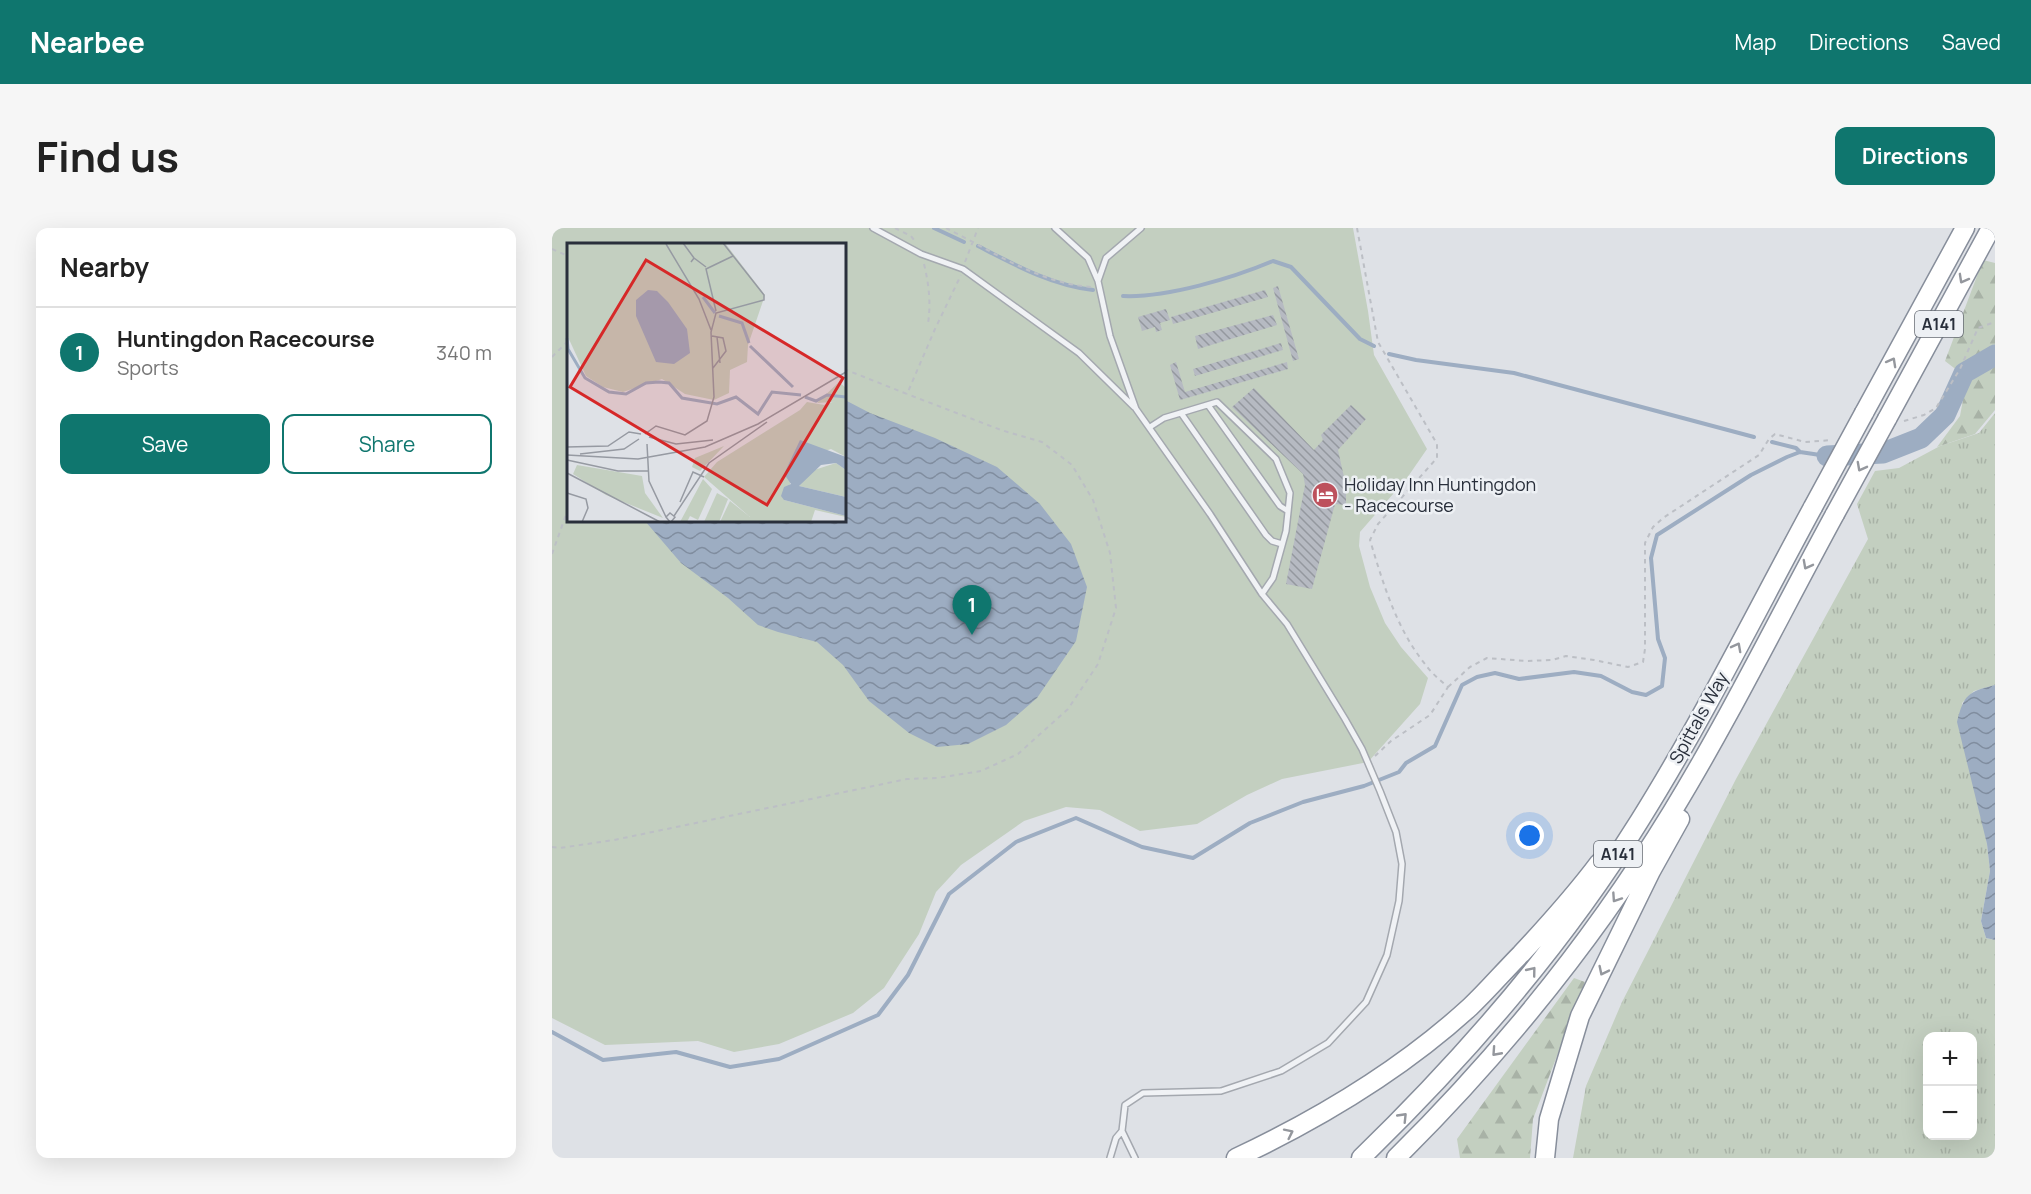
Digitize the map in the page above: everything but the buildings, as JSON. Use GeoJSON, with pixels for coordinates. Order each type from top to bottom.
{"type":"FeatureCollection","features":[{"type":"Feature","properties":{"kind":"highway","name":"Spittals Way"},"geometry":{"type":"LineString","coordinates":[[1361,1158],[1464,1053],[1539,963],[1602,878],[1639,822],[1682,750],[1965,228]]}},
{"type":"Feature","properties":{"kind":"highway","name":"Spittals Way"},"geometry":{"type":"LineString","coordinates":[[1396,1158],[1456,1097],[1502,1045],[1575,955],[1641,860],[1678,801],[1729,711],[1835,514],[1894,420],[1991,228]]}},
{"type":"Feature","properties":{"kind":"highway"},"geometry":{"type":"LineString","coordinates":[[1545,1158],[1549,1119],[1580,1016],[1652,872],[1701,782],[1729,711]]}},
{"type":"Feature","properties":{"kind":"highway"},"geometry":{"type":"LineString","coordinates":[[1236,1158],[1308,1123],[1357,1094],[1397,1066],[1471,1006],[1548,925],[1593,871],[1682,750]]}},
{"type":"Feature","properties":{"kind":"lane"},"geometry":{"type":"LineString","coordinates":[[873,228],[921,254],[963,270],[1078,353],[1136,409],[1262,594],[1287,624],[1345,718],[1368,762],[1396,832],[1402,864],[1400,901],[1387,955],[1366,1002],[1328,1042],[1281,1071],[1221,1091],[1143,1093],[1125,1105],[1122,1131],[1135,1158]]}},
{"type":"Feature","properties":{"kind":"lane"},"geometry":{"type":"LineString","coordinates":[[1055,228],[1088,258],[1098,281]]}},
{"type":"Feature","properties":{"kind":"lane"},"geometry":{"type":"LineString","coordinates":[[1136,409],[1110,336],[1098,281],[1106,258],[1141,228]]}},
{"type":"Feature","properties":{"kind":"lane"},"geometry":{"type":"LineString","coordinates":[[1150,427],[1164,418],[1217,402],[1276,459],[1290,493],[1282,544],[1273,578],[1262,594]]}},
{"type":"Feature","properties":{"kind":"lane"},"geometry":{"type":"LineString","coordinates":[[1208,405],[1280,506],[1288,511]]}},
{"type":"Feature","properties":{"kind":"lane"},"geometry":{"type":"LineString","coordinates":[[1181,413],[1266,535],[1272,541],[1282,544]]}},
{"type":"Feature","properties":{"kind":"lane"},"geometry":{"type":"LineString","coordinates":[[1110,1158],[1116,1138],[1122,1131]]}},
{"type":"Feature","properties":{"kind":"path"},"geometry":{"type":"LineString","coordinates":[[895,228],[911,236],[921,254],[930,290],[928,324]]}},
{"type":"Feature","properties":{"kind":"path"},"geometry":{"type":"LineString","coordinates":[[946,228],[1038,274],[1078,286],[1098,288]]}},
{"type":"Feature","properties":{"kind":"path"},"geometry":{"type":"LineString","coordinates":[[907,394],[934,329],[963,270],[965,256],[978,228]]}},
{"type":"Feature","properties":{"kind":"path"},"geometry":{"type":"LineString","coordinates":[[1357,228],[1378,342],[1437,444],[1437,458],[1378,524],[1370,540],[1401,629],[1425,665],[1448,687]]}},
{"type":"Feature","properties":{"kind":"path"},"geometry":{"type":"LineString","coordinates":[[552,249],[567,256]]}},
{"type":"Feature","properties":{"kind":"path"},"geometry":{"type":"LineString","coordinates":[[1894,420],[1924,415],[1936,408],[1960,369],[1978,328],[1995,322]]}},
{"type":"Feature","properties":{"kind":"path"},"geometry":{"type":"LineString","coordinates":[[552,357],[567,342]]}},
{"type":"Feature","properties":{"kind":"path"},"geometry":{"type":"LineString","coordinates":[[552,847],[560,849],[614,840],[907,779],[937,778],[981,771],[1018,754],[1068,709],[1098,664],[1116,608],[1110,553],[1093,500],[1072,465],[1042,442],[1001,430],[846,370]]}},
{"type":"Feature","properties":{"kind":"path"},"geometry":{"type":"LineString","coordinates":[[1368,762],[1391,741],[1430,715],[1448,687],[1470,667],[1487,658],[1526,661],[1552,660],[1566,656],[1628,667],[1643,662],[1645,649],[1644,543],[1653,527],[1663,518],[1759,455],[1769,439],[1775,435],[1804,442],[1835,440]]}},
{"type":"Feature","properties":{"kind":"path"},"geometry":{"type":"LineString","coordinates":[[552,554],[567,512]]}},
{"type":"Feature","properties":{"kind":"green space"},"geometry":{"type":"Polygon","coordinates":[[[552,228],[1353,228],[1374,355],[1427,449],[1407,478],[1360,532],[1359,546],[1370,587],[1385,623],[1401,647],[1428,678],[1420,704],[1368,762],[1282,779],[1247,795],[1197,824],[1140,831],[1100,810],[1066,807],[1024,821],[961,865],[936,892],[919,934],[884,988],[853,1013],[779,1044],[734,1052],[698,1041],[605,1045],[552,1018],[552,228]]]}},
{"type":"Feature","properties":{"kind":"green space"},"geometry":{"type":"Polygon","coordinates":[[[1983,260],[1995,263],[1995,410],[1975,434],[1937,447],[1960,416],[1967,378],[1945,361],[1983,260]]]}},
{"type":"Feature","properties":{"kind":"green space"},"geometry":{"type":"Polygon","coordinates":[[[1995,413],[1995,685],[1974,691],[1962,703],[1990,871],[1981,921],[1986,938],[1995,940],[1995,1158],[1573,1158],[1586,1086],[1622,1002],[1736,779],[1868,539],[1857,504],[1875,471],[1899,468],[1940,446],[1979,433],[1995,413]]]}},
{"type":"Feature","properties":{"kind":"green space"},"geometry":{"type":"Polygon","coordinates":[[[1574,978],[1585,982],[1533,1119],[1530,1158],[1460,1158],[1457,1139],[1574,978]]]}},
{"type":"Feature","properties":{"kind":"water"},"geometry":{"type":"Polygon","coordinates":[[[846,401],[997,467],[1040,504],[1071,544],[1087,587],[1076,641],[1037,698],[1006,725],[968,744],[937,747],[909,733],[869,701],[843,665],[817,642],[758,625],[728,598],[681,563],[646,522],[846,522],[846,401]]]}},
{"type":"Feature","properties":{"kind":"water"},"geometry":{"type":"Polygon","coordinates":[[[1995,685],[1995,940],[1986,938],[1981,921],[1990,871],[1987,844],[1957,722],[1962,705],[1968,696],[1973,692],[1995,685]]]}},
{"type":"Feature","properties":{"kind":"waterway"},"geometry":{"type":"LineString","coordinates":[[934,228],[964,242]]}},
{"type":"Feature","properties":{"kind":"waterway"},"geometry":{"type":"LineString","coordinates":[[978,246],[1048,279],[1093,290]]}},
{"type":"Feature","properties":{"kind":"waterway"},"geometry":{"type":"LineString","coordinates":[[1123,296],[1159,294],[1199,286],[1273,261],[1291,267],[1360,339],[1374,346]]}},
{"type":"Feature","properties":{"kind":"waterway"},"geometry":{"type":"LineString","coordinates":[[1389,354],[1416,360],[1514,373],[1754,437]]}},
{"type":"Feature","properties":{"kind":"waterway"},"geometry":{"type":"LineString","coordinates":[[1827,456],[1883,453],[1921,438],[1945,415],[1964,373],[1995,355]]}},
{"type":"Feature","properties":{"kind":"waterway"},"geometry":{"type":"LineString","coordinates":[[1772,442],[1796,448],[1800,452]]}},
{"type":"Feature","properties":{"kind":"waterway"},"geometry":{"type":"LineString","coordinates":[[552,1032],[603,1060],[676,1052],[730,1067],[779,1059],[878,1015],[908,975],[949,894],[1016,842],[1076,818],[1142,847],[1193,858],[1250,823],[1303,802],[1364,786],[1399,772],[1406,763],[1435,746],[1462,685],[1477,677],[1495,673],[1519,679],[1574,672],[1601,676],[1632,692],[1646,695],[1662,686],[1665,658],[1658,639],[1651,558],[1657,535],[1751,475],[1787,457],[1800,452],[1827,456]]}},
{"type":"Feature","properties":{"kind":"place","name":"Holiday Inn Huntingdon - Racecourse"},"geometry":{"type":"Point","coordinates":[1325,495]}},
{"type":"Feature","properties":{"kind":"place","name":"Huntingdon Racecourse"},"geometry":{"type":"Point","coordinates":[972,635]}}]}
